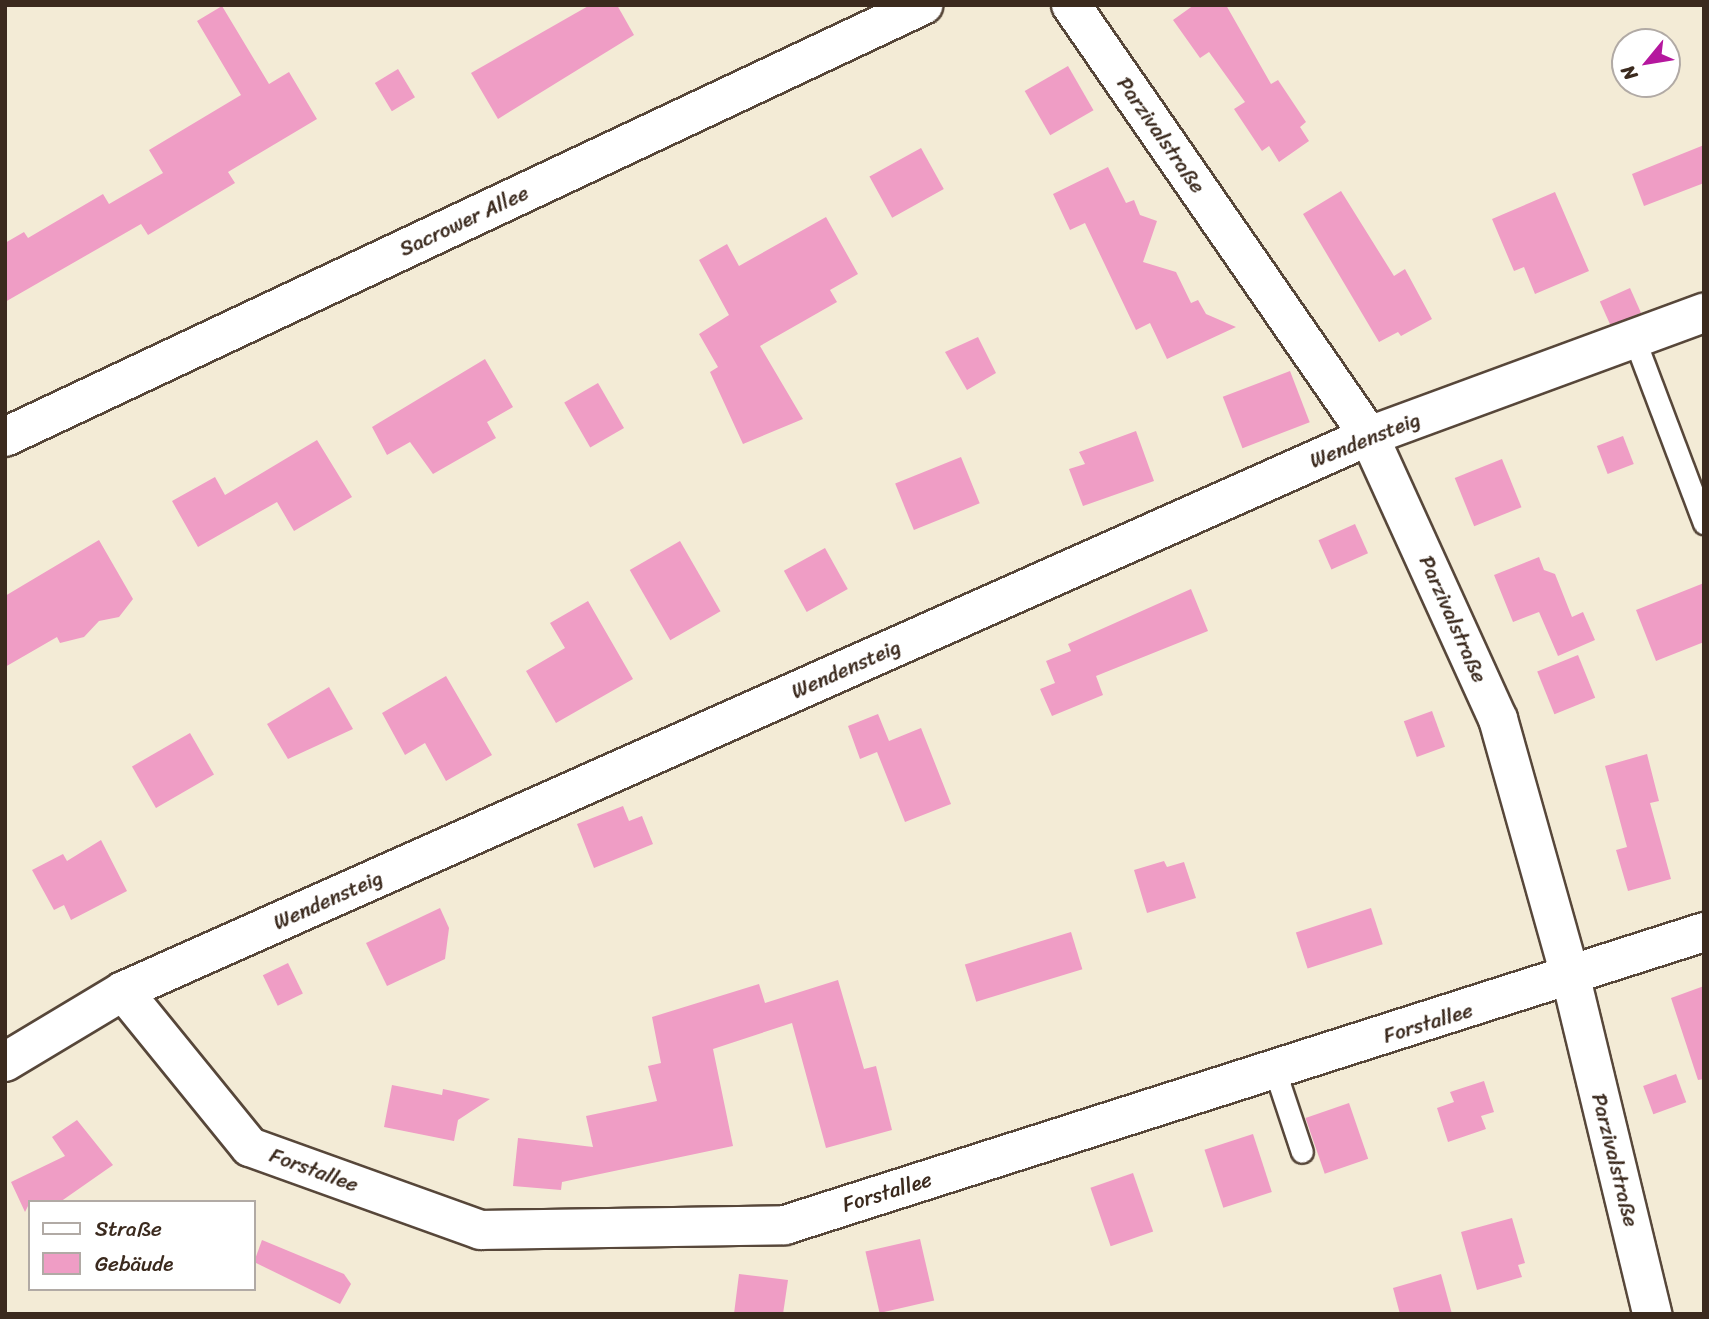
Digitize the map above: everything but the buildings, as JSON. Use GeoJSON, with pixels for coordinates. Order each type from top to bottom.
{"type":"FeatureCollection","features":[{"type":"Feature","properties":{"kind":"street","name":"Sacrower Allee"},"geometry":{"type":"LineString","coordinates":[[5,437],[923,5]]}},
{"type":"Feature","properties":{"kind":"street","name":"Parzivalstraße"},"geometry":{"type":"LineString","coordinates":[[1071,5],[1369,436],[1498,719],[1571,978],[1652,1314]]}},
{"type":"Feature","properties":{"kind":"street","name":"Wendensteig"},"geometry":{"type":"LineString","coordinates":[[5,1062],[123,991],[1369,436],[1704,313]]}},
{"type":"Feature","properties":{"kind":"street","name":"Forstallee"},"geometry":{"type":"LineString","coordinates":[[123,991],[250,1147],[481,1230],[785,1225],[1571,978],[1704,932]]}},
{"type":"Feature","properties":{"kind":"lane"},"geometry":{"type":"LineString","coordinates":[[1634,338],[1704,523]]}},
{"type":"Feature","properties":{"kind":"lane"},"geometry":{"type":"LineString","coordinates":[[1275,1071],[1302,1152]]}}]}
